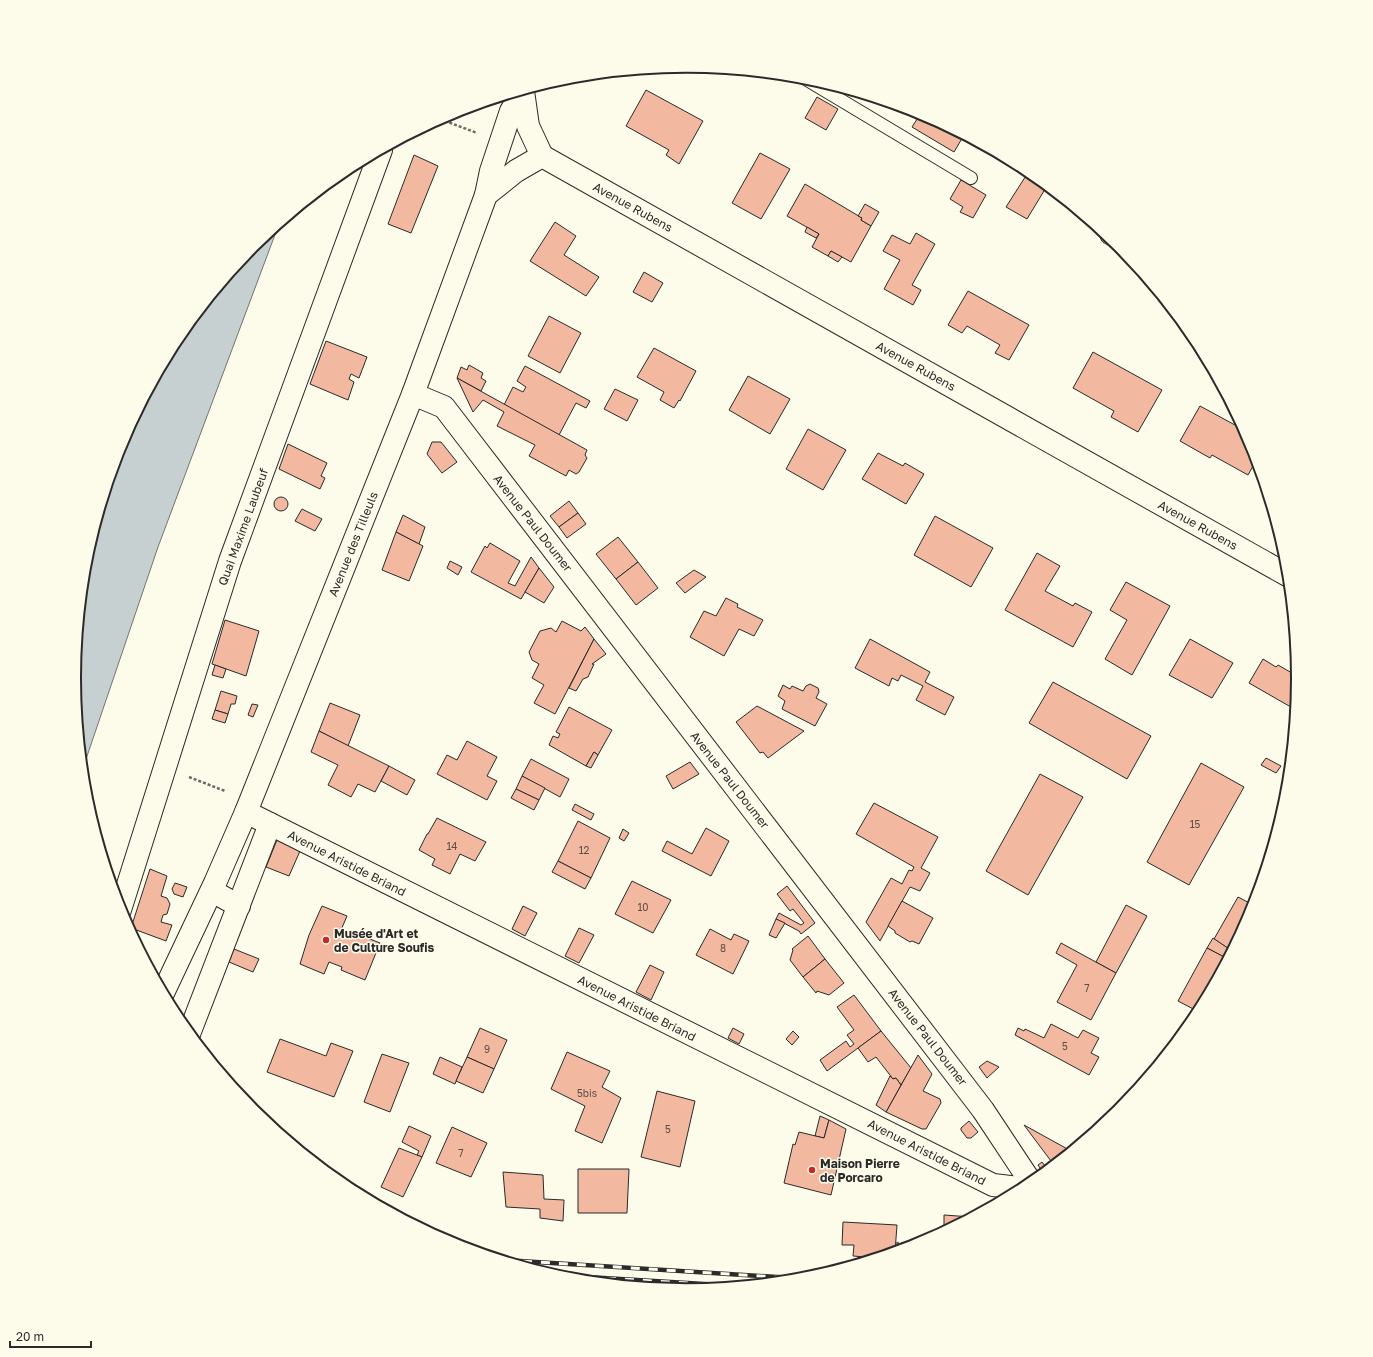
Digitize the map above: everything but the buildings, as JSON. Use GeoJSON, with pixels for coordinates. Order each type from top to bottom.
{"type":"FeatureCollection","features":[{"type":"Feature","properties":{"kind":"street","name":"Avenue des Tilleuls"},"geometry":{"type":"LineString","coordinates":[[524,96],[528,126],[542,156]]}},
{"type":"Feature","properties":{"kind":"street","name":"Avenue des Tilleuls"},"geometry":{"type":"LineString","coordinates":[[166,988],[212,891],[246,812],[413,394],[486,194],[491,171],[511,111],[519,97]]}},
{"type":"Feature","properties":{"kind":"street"},"geometry":{"type":"LineString","coordinates":[[486,194],[516,171],[542,156]]}},
{"type":"Feature","properties":{"kind":"street","name":"Avenue Rubens"},"geometry":{"type":"LineString","coordinates":[[542,156],[1282,572]]}},
{"type":"Feature","properties":{"kind":"street","name":"Quai Maxime Laubeuf"},"geometry":{"type":"LineString","coordinates":[[123,900],[230,561],[378,158]]}},
{"type":"Feature","properties":{"kind":"street","name":"Avenue Paul Doumer"},"geometry":{"type":"LineString","coordinates":[[413,394],[444,407],[984,1110],[1028,1179]]}},
{"type":"Feature","properties":{"kind":"street","name":"Avenue Aristide Briand"},"geometry":{"type":"LineString","coordinates":[[246,812],[993,1185],[1014,1187]]}},
{"type":"Feature","properties":{"kind":"street"},"geometry":{"type":"LineString","coordinates":[[192,1027],[270,824]]}},
{"type":"Feature","properties":{"kind":"street"},"geometry":{"type":"LineString","coordinates":[[212,891],[239,906]]}},
{"type":"Feature","properties":{"kind":"lane"},"geometry":{"type":"LineString","coordinates":[[823,89],[971,178]]}},
{"type":"Feature","properties":{"kind":"path"},"geometry":{"type":"LineString","coordinates":[[448,122],[482,135]]}},
{"type":"Feature","properties":{"kind":"path"},"geometry":{"type":"LineString","coordinates":[[164,768],[226,791]]}},
{"type":"Feature","properties":{"kind":"path"},"geometry":{"type":"LineString","coordinates":[[896,1243],[903,1244]]}},
{"type":"Feature","properties":{"kind":"shaded area"},"geometry":{"type":"Polygon","coordinates":[[[275,234],[158,547],[86,759],[82,718],[82,639],[86,599],[93,560],[113,484],[143,411],[183,342],[231,279],[275,234]]]}},
{"type":"Feature","properties":{"kind":"railway"},"geometry":{"type":"LineString","coordinates":[[524,1261],[777,1277]]}},
{"type":"Feature","properties":{"kind":"railway"},"geometry":{"type":"LineString","coordinates":[[600,1278],[699,1284]]}},
{"type":"Feature","properties":{"kind":"place","name":"Musée d'Art et de Culture Soufis"},"geometry":{"type":"Point","coordinates":[326,940]}},
{"type":"Feature","properties":{"kind":"place","name":"Maison Pierre de Porcaro"},"geometry":{"type":"Point","coordinates":[812,1170]}}]}
